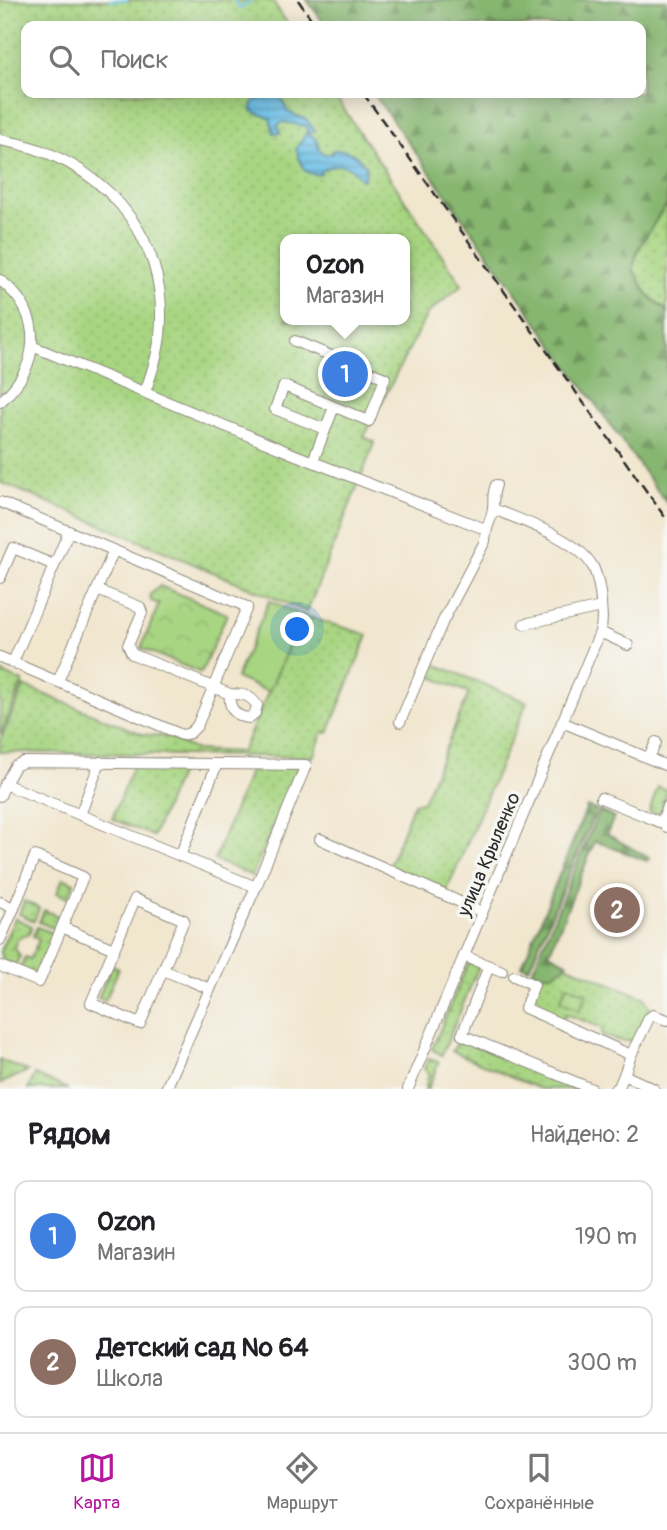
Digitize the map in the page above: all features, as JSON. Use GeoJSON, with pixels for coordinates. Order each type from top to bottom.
{"type":"FeatureCollection","features":[{"type":"Feature","properties":{"kind":"street"},"geometry":{"type":"LineString","coordinates":[[0,140],[34,147],[70,162],[114,196],[132,220],[146,246],[156,275],[161,304],[157,354],[145,392]]}},
{"type":"Feature","properties":{"kind":"street"},"geometry":{"type":"LineString","coordinates":[[0,280],[12,289],[24,306],[31,325],[32,346],[27,368],[15,388],[0,402]]}},
{"type":"Feature","properties":{"kind":"street"},"geometry":{"type":"LineString","coordinates":[[295,341],[309,352],[385,378],[369,421],[284,386],[275,409],[325,429]]}},
{"type":"Feature","properties":{"kind":"street"},"geometry":{"type":"LineString","coordinates":[[32,346],[485,529]]}},
{"type":"Feature","properties":{"kind":"street"},"geometry":{"type":"LineString","coordinates":[[313,461],[334,407]]}},
{"type":"Feature","properties":{"kind":"street"},"geometry":{"type":"LineString","coordinates":[[400,722],[443,621],[485,541],[485,529],[493,509],[492,494],[496,485]]}},
{"type":"Feature","properties":{"kind":"street"},"geometry":{"type":"LineString","coordinates":[[0,502],[247,607],[197,726],[190,733],[182,735],[0,657]]}},
{"type":"Feature","properties":{"kind":"street"},"geometry":{"type":"LineString","coordinates":[[493,509],[533,525],[583,555],[593,568],[600,589],[604,618],[600,632],[628,645]]}},
{"type":"Feature","properties":{"kind":"street"},"geometry":{"type":"LineString","coordinates":[[13,662],[69,531]]}},
{"type":"Feature","properties":{"kind":"street"},"geometry":{"type":"LineString","coordinates":[[0,578],[13,548],[54,565]]}},
{"type":"Feature","properties":{"kind":"street"},"geometry":{"type":"LineString","coordinates":[[58,681],[114,550]]}},
{"type":"Feature","properties":{"kind":"street"},"geometry":{"type":"LineString","coordinates":[[97,590],[140,607],[142,612],[128,645],[132,654],[230,694]]}},
{"type":"Feature","properties":{"kind":"street"},"geometry":{"type":"LineString","coordinates":[[524,624],[601,607]]}},
{"type":"Feature","properties":{"kind":"street","name":"улица Крыленко"},"geometry":{"type":"LineString","coordinates":[[408,1089],[600,632]]}},
{"type":"Feature","properties":{"kind":"street"},"geometry":{"type":"LineString","coordinates":[[562,722],[667,766]]}},
{"type":"Feature","properties":{"kind":"street"},"geometry":{"type":"LineString","coordinates":[[649,758],[656,742]]}},
{"type":"Feature","properties":{"kind":"street"},"geometry":{"type":"LineString","coordinates":[[0,796],[15,766],[23,762],[306,765],[256,887],[166,1089]]}},
{"type":"Feature","properties":{"kind":"street"},"geometry":{"type":"LineString","coordinates":[[80,815],[100,762]]}},
{"type":"Feature","properties":{"kind":"street"},"geometry":{"type":"LineString","coordinates":[[180,856],[217,764]]}},
{"type":"Feature","properties":{"kind":"street"},"geometry":{"type":"LineString","coordinates":[[5,784],[256,887]]}},
{"type":"Feature","properties":{"kind":"street"},"geometry":{"type":"LineString","coordinates":[[601,798],[665,825],[667,806]]}},
{"type":"Feature","properties":{"kind":"street"},"geometry":{"type":"LineString","coordinates":[[320,839],[482,912]]}},
{"type":"Feature","properties":{"kind":"street"},"geometry":{"type":"LineString","coordinates":[[0,940],[35,856],[83,877],[39,982],[0,966]]}},
{"type":"Feature","properties":{"kind":"street"},"geometry":{"type":"LineString","coordinates":[[135,899],[184,920],[163,970],[140,1024],[91,1003],[135,899]]}},
{"type":"Feature","properties":{"kind":"street"},"geometry":{"type":"LineString","coordinates":[[0,902],[14,908]]}},
{"type":"Feature","properties":{"kind":"street"},"geometry":{"type":"LineString","coordinates":[[62,927],[114,949]]}},
{"type":"Feature","properties":{"kind":"street"},"geometry":{"type":"LineString","coordinates":[[464,956],[502,971]]}},
{"type":"Feature","properties":{"kind":"street"},"geometry":{"type":"LineString","coordinates":[[489,966],[461,1035],[592,1089]]}},
{"type":"Feature","properties":{"kind":"street"},"geometry":{"type":"LineString","coordinates":[[163,970],[209,989]]}},
{"type":"Feature","properties":{"kind":"street"},"geometry":{"type":"LineString","coordinates":[[514,976],[534,985],[525,1008],[631,1055]]}},
{"type":"Feature","properties":{"kind":"street"},"geometry":{"type":"LineString","coordinates":[[615,1089],[619,1087],[649,1018],[653,1015],[667,1020]]}},
{"type":"Feature","properties":{"kind":"street"},"geometry":{"type":"LineString","coordinates":[[624,1075],[654,1089]]}},
{"type":"Feature","properties":{"kind":"green space"},"geometry":{"type":"Polygon","coordinates":[[[0,0],[272,0],[286,21],[21,21],[21,98],[336,98],[462,285],[427,314],[364,437],[375,442],[307,612],[0,482],[0,0]]]}},
{"type":"Feature","properties":{"kind":"green space"},"geometry":{"type":"Polygon","coordinates":[[[307,0],[667,0],[667,206],[638,250],[633,269],[648,295],[667,311],[667,504],[377,98],[646,98],[646,21],[322,21],[307,0]]]}},
{"type":"Feature","properties":{"kind":"green space"},"geometry":{"type":"Polygon","coordinates":[[[667,206],[667,311],[648,295],[633,269],[638,250],[663,208],[667,206]]]}},
{"type":"Feature","properties":{"kind":"green space"},"geometry":{"type":"Polygon","coordinates":[[[160,586],[227,614],[201,673],[141,648],[159,604],[151,601],[150,595],[160,586]]]}},
{"type":"Feature","properties":{"kind":"green space"},"geometry":{"type":"Polygon","coordinates":[[[269,601],[302,615],[269,692],[236,678],[269,601]]]}},
{"type":"Feature","properties":{"kind":"green space"},"geometry":{"type":"Polygon","coordinates":[[[302,615],[368,635],[328,733],[323,732],[313,757],[0,752],[0,741],[24,686],[142,734],[168,737],[196,750],[242,752],[302,615]]]}},
{"type":"Feature","properties":{"kind":"green space"},"geometry":{"type":"Polygon","coordinates":[[[432,663],[527,702],[446,893],[389,866],[414,803],[423,802],[469,693],[427,675],[432,663]]]}},
{"type":"Feature","properties":{"kind":"green space"},"geometry":{"type":"Polygon","coordinates":[[[0,672],[23,682],[0,735],[0,672]]]}},
{"type":"Feature","properties":{"kind":"green space"},"geometry":{"type":"Polygon","coordinates":[[[134,763],[184,763],[153,836],[112,819],[134,763]]]}},
{"type":"Feature","properties":{"kind":"green space"},"geometry":{"type":"Polygon","coordinates":[[[253,764],[299,765],[252,876],[214,860],[253,764]]]}},
{"type":"Feature","properties":{"kind":"green space"},"geometry":{"type":"Polygon","coordinates":[[[658,787],[667,790],[661,812],[656,814],[649,812],[658,787]]]}},
{"type":"Feature","properties":{"kind":"green space"},"geometry":{"type":"Polygon","coordinates":[[[587,807],[596,810],[529,968],[522,966],[587,807]]]}},
{"type":"Feature","properties":{"kind":"green space"},"geometry":{"type":"Polygon","coordinates":[[[599,811],[614,817],[607,834],[649,858],[647,861],[595,841],[549,953],[568,963],[555,972],[543,974],[533,969],[599,811]]]}},
{"type":"Feature","properties":{"kind":"green space"},"geometry":{"type":"Polygon","coordinates":[[[63,878],[74,883],[68,898],[57,893],[63,878]]]}},
{"type":"Feature","properties":{"kind":"green space"},"geometry":{"type":"Polygon","coordinates":[[[24,901],[39,908],[34,921],[19,914],[24,901]]]}},
{"type":"Feature","properties":{"kind":"green space"},"geometry":{"type":"Polygon","coordinates":[[[44,910],[60,917],[55,929],[39,922],[44,910]]]}},
{"type":"Feature","properties":{"kind":"green space"},"geometry":{"type":"Polygon","coordinates":[[[15,918],[32,926],[28,935],[18,938],[14,947],[20,956],[15,966],[3,959],[0,951],[15,918]]]}},
{"type":"Feature","properties":{"kind":"green space"},"geometry":{"type":"Polygon","coordinates":[[[37,927],[56,935],[37,976],[20,968],[25,957],[30,959],[39,940],[33,936],[37,927]]]}},
{"type":"Feature","properties":{"kind":"green space"},"geometry":{"type":"Polygon","coordinates":[[[544,956],[645,998],[650,1009],[633,1041],[620,1041],[601,1035],[603,1028],[566,1014],[562,1020],[537,1011],[538,1005],[532,1001],[537,986],[528,977],[544,956]]]}},
{"type":"Feature","properties":{"kind":"green space"},"geometry":{"type":"Polygon","coordinates":[[[468,963],[479,966],[442,1055],[432,1049],[468,963]]]}},
{"type":"Feature","properties":{"kind":"green space"},"geometry":{"type":"Polygon","coordinates":[[[112,965],[119,968],[105,1001],[98,998],[112,965]]]}},
{"type":"Feature","properties":{"kind":"green space"},"geometry":{"type":"Polygon","coordinates":[[[567,985],[587,994],[580,1010],[560,1001],[567,985]]]}},
{"type":"Feature","properties":{"kind":"green space"},"geometry":{"type":"Polygon","coordinates":[[[463,1040],[582,1089],[540,1089],[452,1051],[458,1042],[463,1040]]]}},
{"type":"Feature","properties":{"kind":"green space"},"geometry":{"type":"Polygon","coordinates":[[[428,1059],[439,1062],[428,1089],[425,1089],[429,1073],[424,1069],[428,1059]]]}},
{"type":"Feature","properties":{"kind":"green space"},"geometry":{"type":"Polygon","coordinates":[[[0,1060],[28,1071],[0,1084],[0,1060]]]}},
{"type":"Feature","properties":{"kind":"green space"},"geometry":{"type":"Polygon","coordinates":[[[35,1075],[68,1089],[28,1089],[35,1075]]]}},
{"type":"Feature","properties":{"kind":"water"},"geometry":{"type":"Polygon","coordinates":[[[259,98],[281,98],[288,112],[306,119],[315,131],[307,133],[313,136],[324,154],[338,150],[348,151],[356,156],[366,166],[364,179],[361,180],[353,170],[343,165],[326,168],[320,171],[321,174],[306,171],[296,149],[308,130],[306,126],[283,122],[278,125],[280,133],[274,133],[270,118],[252,111],[253,102],[259,98]]]}},
{"type":"Feature","properties":{"kind":"waterway"},"geometry":{"type":"LineString","coordinates":[[110,0],[127,0]]}},
{"type":"Feature","properties":{"kind":"waterway"},"geometry":{"type":"LineString","coordinates":[[234,0],[240,9],[252,0]]}},
{"type":"Feature","properties":{"kind":"railway"},"geometry":{"type":"LineString","coordinates":[[298,0],[313,21]]}},
{"type":"Feature","properties":{"kind":"railway"},"geometry":{"type":"LineString","coordinates":[[367,98],[667,520]]}},
{"type":"Feature","properties":{"kind":"place","name":"Ozon"},"geometry":{"type":"Point","coordinates":[345,374]}},
{"type":"Feature","properties":{"kind":"place","name":"Детский сад № 64"},"geometry":{"type":"Point","coordinates":[617,910]}}]}
